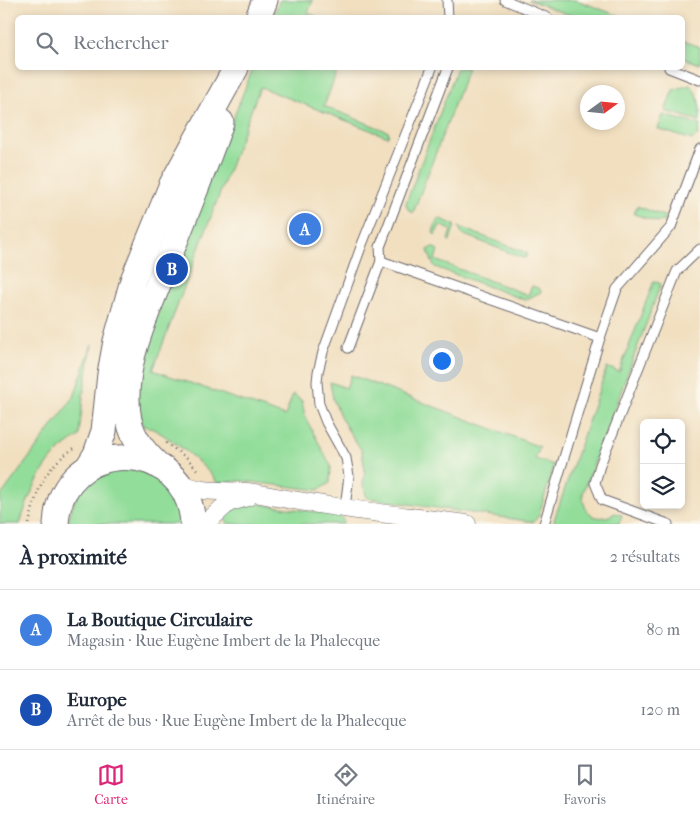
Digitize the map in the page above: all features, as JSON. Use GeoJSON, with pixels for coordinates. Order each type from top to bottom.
{"type":"FeatureCollection","features":[{"type":"Feature","properties":{"kind":"street"},"geometry":{"type":"LineString","coordinates":[[259,15],[265,0]]}},
{"type":"Feature","properties":{"kind":"street"},"geometry":{"type":"LineString","coordinates":[[45,524],[58,512],[69,485],[88,467],[96,454],[104,431],[110,374],[116,341],[133,280],[172,184],[235,70]]}},
{"type":"Feature","properties":{"kind":"street"},"geometry":{"type":"LineString","coordinates":[[193,524],[188,500],[169,474],[140,446],[130,422],[127,407],[128,388],[142,324],[214,141],[239,70]]}},
{"type":"Feature","properties":{"kind":"street"},"geometry":{"type":"LineString","coordinates":[[88,467],[103,460],[120,457],[137,458],[169,474],[187,486],[206,491],[244,492],[467,524]]}},
{"type":"Feature","properties":{"kind":"street"},"geometry":{"type":"LineString","coordinates":[[205,524],[228,503],[239,499],[266,496]]}},
{"type":"Feature","properties":{"kind":"lane"},"geometry":{"type":"LineString","coordinates":[[447,0],[448,15]]}},
{"type":"Feature","properties":{"kind":"lane"},"geometry":{"type":"LineString","coordinates":[[506,0],[531,14]]}},
{"type":"Feature","properties":{"kind":"lane"},"geometry":{"type":"LineString","coordinates":[[345,508],[349,476],[346,458],[322,414],[317,395],[317,377],[323,352],[361,247],[431,70]]}},
{"type":"Feature","properties":{"kind":"lane"},"geometry":{"type":"LineString","coordinates":[[348,348],[381,261],[380,247],[447,70]]}},
{"type":"Feature","properties":{"kind":"lane"},"geometry":{"type":"LineString","coordinates":[[675,70],[700,80]]}},
{"type":"Feature","properties":{"kind":"lane"},"geometry":{"type":"LineString","coordinates":[[544,524],[600,338],[617,289],[670,227],[700,149]]}},
{"type":"Feature","properties":{"kind":"lane"},"geometry":{"type":"LineString","coordinates":[[668,524],[602,500],[595,483],[600,465],[677,271],[700,249]]}},
{"type":"Feature","properties":{"kind":"lane"},"geometry":{"type":"LineString","coordinates":[[381,261],[600,338]]}},
{"type":"Feature","properties":{"kind":"green space"},"geometry":{"type":"Polygon","coordinates":[[[280,0],[313,0],[308,13],[313,15],[274,15],[280,0]]]}},
{"type":"Feature","properties":{"kind":"green space"},"geometry":{"type":"Polygon","coordinates":[[[529,0],[576,0],[617,15],[570,15],[529,0]]]}},
{"type":"Feature","properties":{"kind":"green space"},"geometry":{"type":"Polygon","coordinates":[[[685,42],[700,47],[700,64],[685,59],[685,42]]]}},
{"type":"Feature","properties":{"kind":"green space"},"geometry":{"type":"Polygon","coordinates":[[[252,70],[338,70],[324,106],[389,132],[388,137],[260,87],[153,370],[285,416],[293,394],[302,401],[305,417],[331,466],[330,483],[318,490],[242,481],[217,483],[205,468],[183,449],[160,433],[143,426],[136,395],[140,372],[164,294],[252,70]]]}},
{"type":"Feature","properties":{"kind":"green space"},"geometry":{"type":"Polygon","coordinates":[[[456,70],[467,70],[413,213],[407,208],[406,203],[456,70]]]}},
{"type":"Feature","properties":{"kind":"green space"},"geometry":{"type":"Polygon","coordinates":[[[690,85],[699,101],[700,121],[665,111],[673,90],[690,85]]]}},
{"type":"Feature","properties":{"kind":"green space"},"geometry":{"type":"Polygon","coordinates":[[[663,115],[700,125],[698,135],[692,140],[658,129],[663,115]]]}},
{"type":"Feature","properties":{"kind":"green space"},"geometry":{"type":"Polygon","coordinates":[[[637,206],[666,217],[665,221],[657,222],[634,214],[637,206]]]}},
{"type":"Feature","properties":{"kind":"green space"},"geometry":{"type":"Polygon","coordinates":[[[438,218],[455,225],[450,241],[448,240],[451,230],[440,225],[435,235],[433,232],[438,218]]]}},
{"type":"Feature","properties":{"kind":"green space"},"geometry":{"type":"Polygon","coordinates":[[[459,227],[527,253],[526,257],[523,258],[462,234],[459,227]]]}},
{"type":"Feature","properties":{"kind":"green space"},"geometry":{"type":"Polygon","coordinates":[[[432,247],[438,250],[435,260],[528,295],[532,286],[540,289],[541,292],[525,300],[435,267],[428,250],[432,247]]]}},
{"type":"Feature","properties":{"kind":"green space"},"geometry":{"type":"Polygon","coordinates":[[[654,281],[661,284],[583,493],[585,507],[592,515],[602,517],[615,513],[622,515],[619,524],[555,524],[554,520],[607,367],[619,372],[654,281]]]}},
{"type":"Feature","properties":{"kind":"green space"},"geometry":{"type":"Polygon","coordinates":[[[92,344],[79,436],[55,455],[43,470],[26,506],[20,524],[0,524],[0,497],[74,397],[92,344]]]}},
{"type":"Feature","properties":{"kind":"green space"},"geometry":{"type":"Polygon","coordinates":[[[351,375],[540,447],[535,459],[554,465],[539,515],[534,522],[367,498],[363,484],[365,471],[362,451],[340,416],[333,399],[330,382],[346,388],[351,375]]]}},
{"type":"Feature","properties":{"kind":"green space"},"geometry":{"type":"Polygon","coordinates":[[[131,468],[157,478],[176,499],[181,524],[68,524],[75,500],[90,480],[96,475],[107,471],[131,468]]]}},
{"type":"Feature","properties":{"kind":"green space"},"geometry":{"type":"Polygon","coordinates":[[[252,503],[338,515],[342,518],[344,524],[228,524],[222,513],[252,503]]]}},
{"type":"Feature","properties":{"kind":"place","name":"La Boutique Circulaire"},"geometry":{"type":"Point","coordinates":[305,229]}},
{"type":"Feature","properties":{"kind":"place","name":"Europe"},"geometry":{"type":"Point","coordinates":[172,269]}}]}
